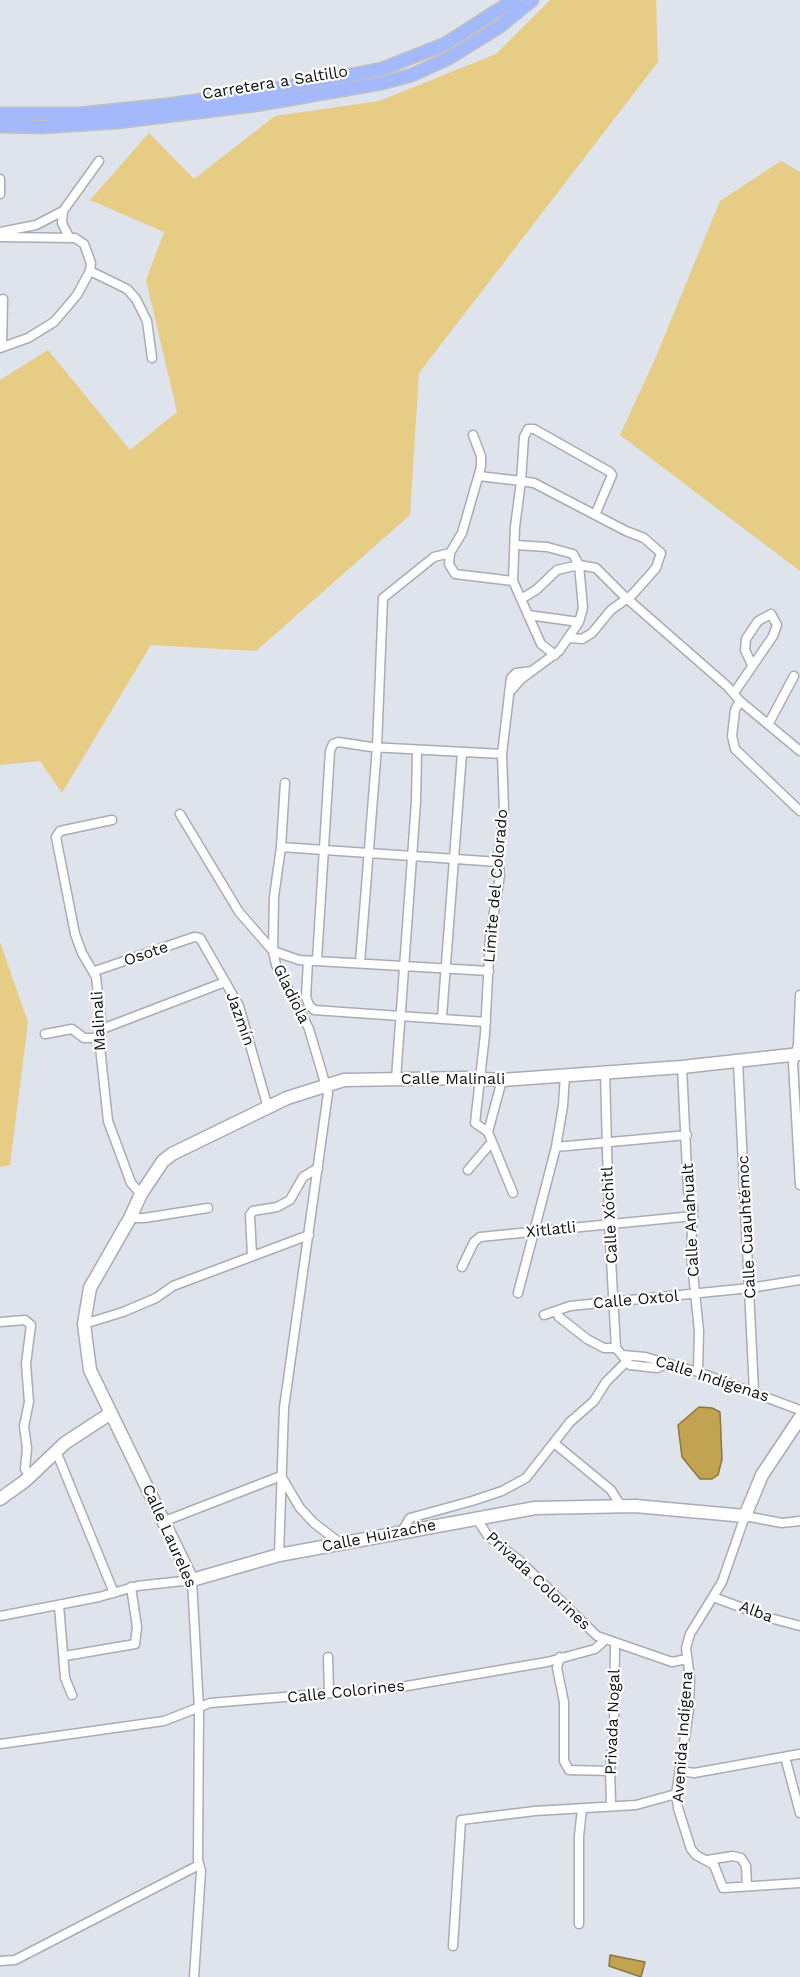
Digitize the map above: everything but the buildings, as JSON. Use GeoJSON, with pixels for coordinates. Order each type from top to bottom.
{"type":"FeatureCollection","features":[{"type":"Feature","properties":{"kind":"main road","name":"Carretera a Saltillo"},"geometry":{"type":"LineString","coordinates":[[0,114],[78,114],[166,105],[253,93],[382,69],[445,44],[514,0]]}},
{"type":"Feature","properties":{"kind":"main road","name":"Carretera a Saltillo"},"geometry":{"type":"LineString","coordinates":[[0,126],[43,127],[117,122],[255,105],[382,83],[412,75],[449,58],[499,27],[532,0]]}},
{"type":"Feature","properties":{"kind":"street"},"geometry":{"type":"LineString","coordinates":[[33,238],[46,222],[63,211],[99,161]]}},
{"type":"Feature","properties":{"kind":"street"},"geometry":{"type":"LineString","coordinates":[[0,179],[0,194]]}},
{"type":"Feature","properties":{"kind":"street"},"geometry":{"type":"LineString","coordinates":[[63,211],[62,223],[69,237]]}},
{"type":"Feature","properties":{"kind":"street"},"geometry":{"type":"LineString","coordinates":[[0,232],[46,222]]}},
{"type":"Feature","properties":{"kind":"street"},"geometry":{"type":"LineString","coordinates":[[0,237],[69,237],[84,244],[91,262],[90,271],[77,295],[54,322],[28,338],[1,347],[3,299]]}},
{"type":"Feature","properties":{"kind":"street"},"geometry":{"type":"LineString","coordinates":[[90,271],[127,289],[136,299],[147,321],[152,357]]}},
{"type":"Feature","properties":{"kind":"street"},"geometry":{"type":"LineString","coordinates":[[514,545],[547,547],[573,554],[579,565],[583,600],[579,622],[555,655],[541,644],[513,581],[514,545],[525,435],[532,428],[611,473],[595,515]]}},
{"type":"Feature","properties":{"kind":"street"},"geometry":{"type":"LineString","coordinates":[[473,435],[481,462],[479,476],[462,533],[450,553],[449,564],[455,574],[513,581]]}},
{"type":"Feature","properties":{"kind":"street"},"geometry":{"type":"LineString","coordinates":[[479,476],[534,483],[649,540],[661,553],[658,565],[627,599],[611,610],[589,636],[582,639],[569,638]]}},
{"type":"Feature","properties":{"kind":"street"},"geometry":{"type":"LineString","coordinates":[[360,963],[376,747],[382,598],[434,557],[450,553]]}},
{"type":"Feature","properties":{"kind":"street"},"geometry":{"type":"LineString","coordinates":[[521,599],[541,586],[555,571],[579,565],[598,569],[627,599],[800,751]]}},
{"type":"Feature","properties":{"kind":"street"},"geometry":{"type":"LineString","coordinates":[[528,615],[579,622]]}},
{"type":"Feature","properties":{"kind":"street"},"geometry":{"type":"LineString","coordinates":[[752,665],[745,650],[746,639],[758,621],[767,615],[772,615],[777,628],[764,651],[752,665],[737,697],[732,736],[735,749],[800,811]]}},
{"type":"Feature","properties":{"kind":"street","name":"Límite del Colorado"},"geometry":{"type":"LineString","coordinates":[[488,1132],[475,1124],[486,1022],[490,937],[500,875],[498,862],[504,810],[502,753],[508,693],[513,675],[532,671],[555,655]]}},
{"type":"Feature","properties":{"kind":"street"},"geometry":{"type":"LineString","coordinates":[[770,723],[794,676]]}},
{"type":"Feature","properties":{"kind":"street"},"geometry":{"type":"LineString","coordinates":[[311,1008],[306,994],[324,850],[332,746],[338,742],[417,750],[439,748],[462,753],[502,753]]}},
{"type":"Feature","properties":{"kind":"street"},"geometry":{"type":"LineString","coordinates":[[396,1079],[402,966],[412,857],[417,750]]}},
{"type":"Feature","properties":{"kind":"street"},"geometry":{"type":"LineString","coordinates":[[442,1017],[462,753]]}},
{"type":"Feature","properties":{"kind":"street"},"geometry":{"type":"LineString","coordinates":[[285,783],[281,847],[274,897],[273,951],[292,959],[489,971]]}},
{"type":"Feature","properties":{"kind":"street","name":"Gladiola"},"geometry":{"type":"LineString","coordinates":[[180,814],[219,882],[245,920],[273,951],[276,965],[309,1029],[327,1086]]}},
{"type":"Feature","properties":{"kind":"street","name":"Malinali"},"geometry":{"type":"LineString","coordinates":[[112,820],[60,831],[56,835],[75,934],[82,953],[95,971],[110,1127],[131,1183],[141,1194]]}},
{"type":"Feature","properties":{"kind":"street"},"geometry":{"type":"LineString","coordinates":[[281,847],[498,862]]}},
{"type":"Feature","properties":{"kind":"street","name":"Osote"},"geometry":{"type":"LineString","coordinates":[[95,971],[198,937]]}},
{"type":"Feature","properties":{"kind":"street","name":"Jazmín"},"geometry":{"type":"LineString","coordinates":[[198,937],[239,1006],[268,1108]]}},
{"type":"Feature","properties":{"kind":"street"},"geometry":{"type":"LineString","coordinates":[[102,1029],[225,982]]}},
{"type":"Feature","properties":{"kind":"street"},"geometry":{"type":"LineString","coordinates":[[800,995],[798,1054],[793,1063],[800,1185]]}},
{"type":"Feature","properties":{"kind":"street"},"geometry":{"type":"LineString","coordinates":[[302,1015],[311,1008]]}},
{"type":"Feature","properties":{"kind":"street"},"geometry":{"type":"LineString","coordinates":[[311,1008],[320,1011],[442,1017],[486,1022]]}},
{"type":"Feature","properties":{"kind":"street"},"geometry":{"type":"LineString","coordinates":[[45,1034],[72,1029],[82,1038],[101,1038]]}},
{"type":"Feature","properties":{"kind":"street","name":"Calle Malinali"},"geometry":{"type":"LineString","coordinates":[[141,1194],[168,1156],[287,1098],[344,1080],[502,1080],[682,1067],[798,1054]]}},
{"type":"Feature","properties":{"kind":"street","name":"Calle Cuauhtémoc"},"geometry":{"type":"LineString","coordinates":[[738,1062],[754,1392]]}},
{"type":"Feature","properties":{"kind":"street","name":"Calle Anahualt"},"geometry":{"type":"LineString","coordinates":[[682,1067],[688,1191],[693,1216],[691,1254],[699,1331],[698,1372]]}},
{"type":"Feature","properties":{"kind":"street","name":"Calle Xóchitl"},"geometry":{"type":"LineString","coordinates":[[605,1072],[609,1224],[616,1348]]}},
{"type":"Feature","properties":{"kind":"street"},"geometry":{"type":"LineString","coordinates":[[518,1293],[556,1147],[563,1106],[565,1075]]}},
{"type":"Feature","properties":{"kind":"street"},"geometry":{"type":"LineString","coordinates":[[502,1080],[488,1132],[513,1193]]}},
{"type":"Feature","properties":{"kind":"street"},"geometry":{"type":"LineString","coordinates":[[279,1555],[284,1408],[328,1097],[327,1086]]}},
{"type":"Feature","properties":{"kind":"street"},"geometry":{"type":"LineString","coordinates":[[556,1147],[687,1135]]}},
{"type":"Feature","properties":{"kind":"street"},"geometry":{"type":"LineString","coordinates":[[468,1170],[491,1143]]}},
{"type":"Feature","properties":{"kind":"street"},"geometry":{"type":"LineString","coordinates":[[252,1255],[250,1215],[253,1211],[277,1208],[290,1200],[303,1177],[318,1167]]}},
{"type":"Feature","properties":{"kind":"street","name":"Calle Laureles"},"geometry":{"type":"LineString","coordinates":[[141,1194],[90,1288],[84,1324],[88,1362],[192,1580],[199,1708],[199,1865],[194,1977]]}},
{"type":"Feature","properties":{"kind":"street"},"geometry":{"type":"LineString","coordinates":[[130,1218],[208,1208]]}},
{"type":"Feature","properties":{"kind":"street","name":"Xitlatli"},"geometry":{"type":"LineString","coordinates":[[462,1267],[474,1242],[480,1237],[693,1216]]}},
{"type":"Feature","properties":{"kind":"street"},"geometry":{"type":"LineString","coordinates":[[84,1324],[123,1312],[156,1298],[173,1286],[309,1235]]}},
{"type":"Feature","properties":{"kind":"street","name":"Calle Oxtol"},"geometry":{"type":"LineString","coordinates":[[544,1315],[570,1306],[750,1288],[800,1280]]}},
{"type":"Feature","properties":{"kind":"street"},"geometry":{"type":"LineString","coordinates":[[402,1531],[410,1518],[472,1502],[510,1487],[529,1475],[570,1422],[594,1401],[624,1359],[616,1348],[604,1348],[587,1339],[559,1317],[556,1311]]}},
{"type":"Feature","properties":{"kind":"street"},"geometry":{"type":"LineString","coordinates":[[0,1322],[28,1320],[32,1325],[26,1360],[29,1402],[24,1426],[25,1469],[30,1477]]}},
{"type":"Feature","properties":{"kind":"street","name":"Calle Indígenas"},"geometry":{"type":"LineString","coordinates":[[624,1359],[645,1357],[698,1372],[800,1410]]}},
{"type":"Feature","properties":{"kind":"street"},"geometry":{"type":"LineString","coordinates":[[0,1499],[30,1477],[56,1451],[111,1413]]}},
{"type":"Feature","properties":{"kind":"street","name":"Avenida Indígena"},"geometry":{"type":"LineString","coordinates":[[747,1885],[723,1888],[716,1868],[691,1849],[678,1808],[676,1794],[689,1701],[686,1648],[690,1634],[713,1597],[740,1538],[746,1515],[762,1475],[800,1418]]}},
{"type":"Feature","properties":{"kind":"street"},"geometry":{"type":"LineString","coordinates":[[554,1443],[612,1490],[621,1506]]}},
{"type":"Feature","properties":{"kind":"street"},"geometry":{"type":"LineString","coordinates":[[56,1451],[114,1593]]}},
{"type":"Feature","properties":{"kind":"street"},"geometry":{"type":"LineString","coordinates":[[165,1521],[281,1476]]}},
{"type":"Feature","properties":{"kind":"street"},"geometry":{"type":"LineString","coordinates":[[281,1476],[300,1508],[314,1523],[340,1543]]}},
{"type":"Feature","properties":{"kind":"street","name":"Calle Huizache"},"geometry":{"type":"LineString","coordinates":[[0,1616],[114,1593],[131,1587],[192,1580],[279,1555],[402,1531],[553,1506],[621,1506],[746,1515],[777,1522],[800,1521]]}},
{"type":"Feature","properties":{"kind":"street","name":"Privada Colorines"},"geometry":{"type":"LineString","coordinates":[[476,1518],[488,1536],[520,1561],[593,1634],[605,1640]]}},
{"type":"Feature","properties":{"kind":"street"},"geometry":{"type":"LineString","coordinates":[[65,1656],[135,1644],[136,1627],[131,1587]]}},
{"type":"Feature","properties":{"kind":"street","name":"Alba"},"geometry":{"type":"LineString","coordinates":[[713,1597],[770,1618],[800,1626]]}},
{"type":"Feature","properties":{"kind":"street"},"geometry":{"type":"LineString","coordinates":[[59,1605],[65,1656],[65,1678],[72,1695]]}},
{"type":"Feature","properties":{"kind":"street"},"geometry":{"type":"LineString","coordinates":[[605,1640],[672,1662],[687,1659]]}},
{"type":"Feature","properties":{"kind":"street","name":"Calle Colorines"},"geometry":{"type":"LineString","coordinates":[[0,1744],[164,1721],[210,1703],[394,1688],[547,1662],[595,1648],[605,1640]]}},
{"type":"Feature","properties":{"kind":"street","name":"Privada Nogal"},"geometry":{"type":"LineString","coordinates":[[611,1800],[615,1644]]}},
{"type":"Feature","properties":{"kind":"street"},"geometry":{"type":"LineString","coordinates":[[328,1657],[329,1693]]}},
{"type":"Feature","properties":{"kind":"street"},"geometry":{"type":"LineString","coordinates":[[560,1657],[557,1668],[564,1702],[564,1761],[569,1770],[575,1772],[610,1771]]}},
{"type":"Feature","properties":{"kind":"street"},"geometry":{"type":"LineString","coordinates":[[681,1771],[694,1773],[800,1754]]}},
{"type":"Feature","properties":{"kind":"street"},"geometry":{"type":"LineString","coordinates":[[785,1757],[800,1812]]}},
{"type":"Feature","properties":{"kind":"street"},"geometry":{"type":"LineString","coordinates":[[453,1946],[461,1820],[535,1811],[636,1805],[676,1794]]}},
{"type":"Feature","properties":{"kind":"street"},"geometry":{"type":"LineString","coordinates":[[579,1924],[579,1836],[582,1809]]}},
{"type":"Feature","properties":{"kind":"street"},"geometry":{"type":"LineString","coordinates":[[707,1860],[733,1856],[741,1858],[746,1866],[747,1885],[800,1883]]}},
{"type":"Feature","properties":{"kind":"street"},"geometry":{"type":"LineString","coordinates":[[0,1961],[15,1960],[199,1865]]}},
{"type":"Feature","properties":{"kind":"shaded area"},"geometry":{"type":"Polygon","coordinates":[[[550,0],[656,0],[658,62],[419,373],[410,515],[256,651],[151,645],[62,793],[40,761],[0,765],[0,380],[48,350],[130,450],[177,412],[146,280],[164,232],[90,200],[149,133],[194,179],[275,116],[379,101],[496,54],[550,0]]]}},
{"type":"Feature","properties":{"kind":"shaded area"},"geometry":{"type":"Polygon","coordinates":[[[781,161],[800,172],[800,571],[620,435],[655,359],[720,201],[781,161]]]}},
{"type":"Feature","properties":{"kind":"shaded area"},"geometry":{"type":"Polygon","coordinates":[[[0,942],[28,1022],[10,1165],[0,1167],[0,942]]]}},
{"type":"Feature","properties":{"kind":"shaded area"},"geometry":{"type":"Polygon","coordinates":[[[699,1407],[712,1408],[720,1412],[722,1459],[718,1475],[712,1479],[700,1479],[682,1457],[678,1425],[699,1407]]]}},
{"type":"Feature","properties":{"kind":"shaded area"},"geometry":{"type":"Polygon","coordinates":[[[610,1955],[645,1962],[641,1977],[609,1966],[610,1955]]]}}]}
